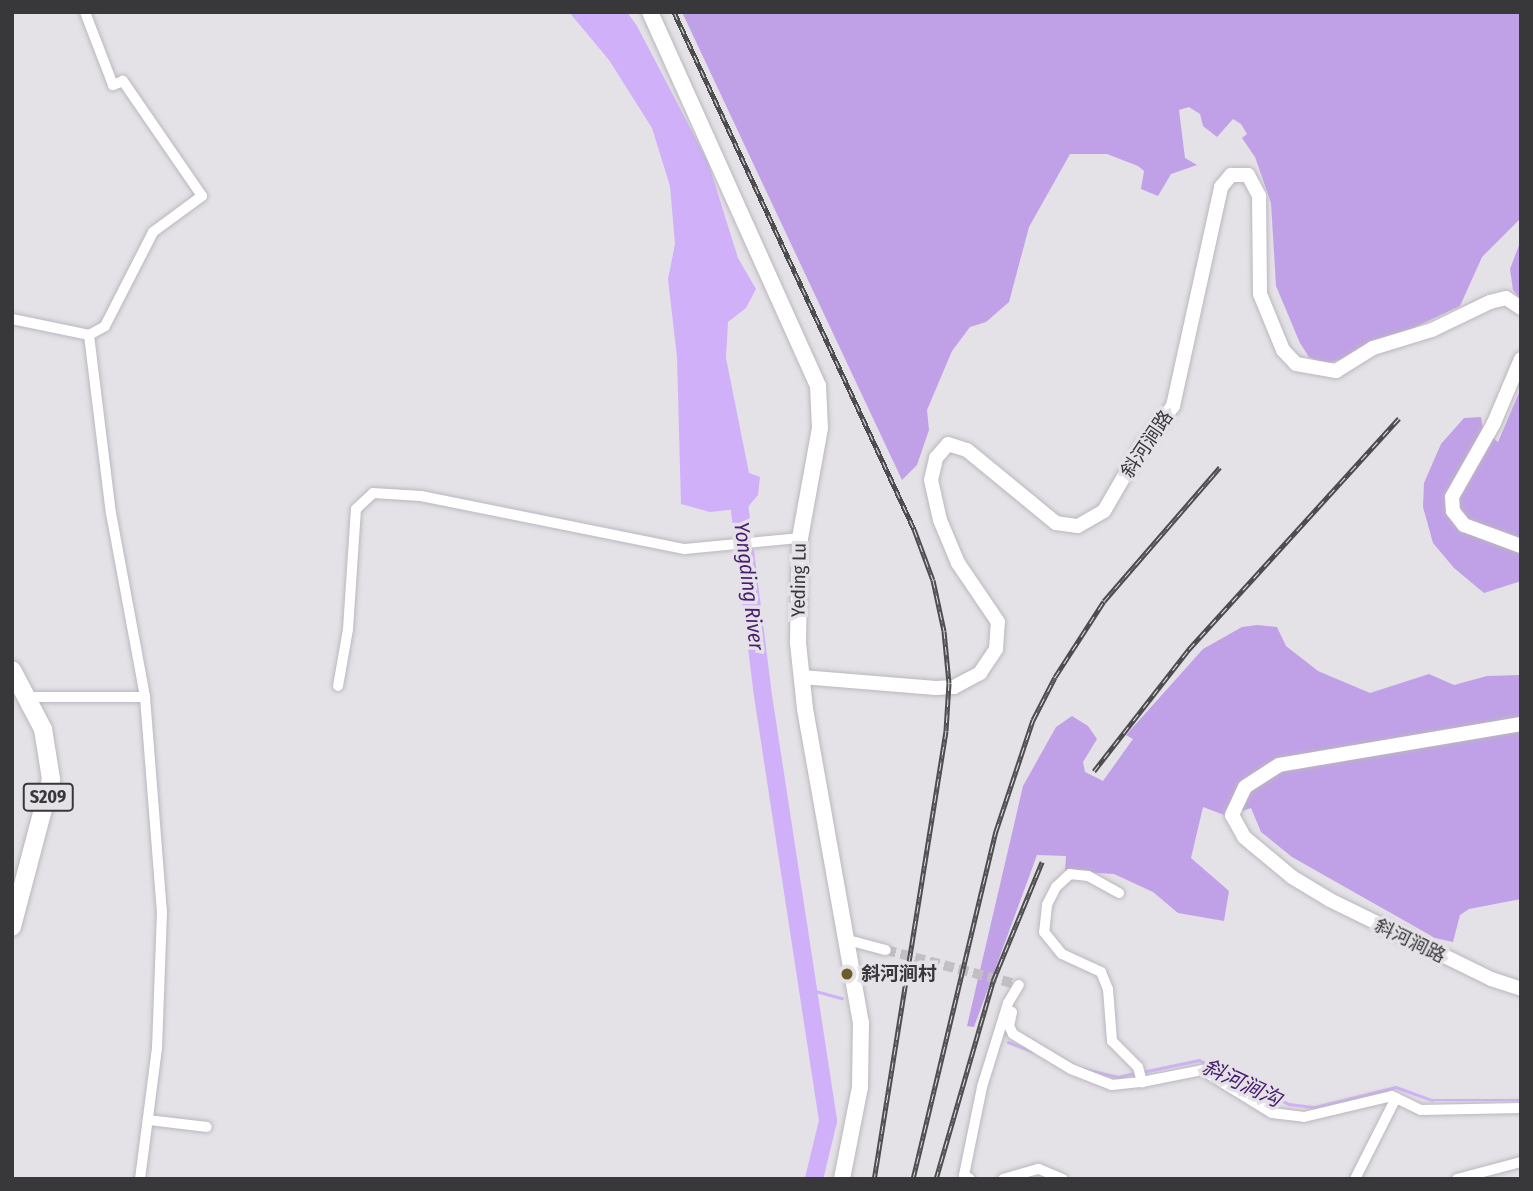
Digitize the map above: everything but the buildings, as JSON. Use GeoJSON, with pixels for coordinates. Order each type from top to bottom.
{"type":"FeatureCollection","features":[{"type":"Feature","properties":{"kind":"main road","name":"Yeding Lu"},"geometry":{"type":"LineString","coordinates":[[650,12],[818,386],[820,428],[800,538],[802,677],[848,940],[862,1055],[842,1179]]}},
{"type":"Feature","properties":{"kind":"main road","name":"S209"},"geometry":{"type":"LineString","coordinates":[[12,670],[43,729],[51,779],[12,927]]}},
{"type":"Feature","properties":{"kind":"street"},"geometry":{"type":"LineString","coordinates":[[12,319],[89,335],[105,326],[132,267],[153,232],[202,196],[123,81],[113,85],[85,12]]}},
{"type":"Feature","properties":{"kind":"street","name":"斜河涧路"},"geometry":{"type":"LineString","coordinates":[[802,677],[936,688],[954,687],[980,673],[996,649],[998,622],[958,563],[940,520],[931,480],[936,458],[948,444],[967,450],[1056,523],[1078,526],[1104,511],[1140,449],[1173,406],[1221,187],[1231,175],[1248,176],[1259,196],[1260,294],[1283,350],[1296,364],[1336,371],[1373,348],[1432,330],[1490,302],[1506,298],[1521,308]]}},
{"type":"Feature","properties":{"kind":"street"},"geometry":{"type":"LineString","coordinates":[[89,335],[111,513],[145,697],[162,912],[157,1048],[140,1179]]}},
{"type":"Feature","properties":{"kind":"street"},"geometry":{"type":"LineString","coordinates":[[1521,359],[1494,423],[1452,496],[1455,517],[1464,525],[1521,546]]}},
{"type":"Feature","properties":{"kind":"street"},"geometry":{"type":"LineString","coordinates":[[338,686],[348,629],[356,509],[373,493],[433,498],[685,549],[800,538]]}},
{"type":"Feature","properties":{"kind":"street"},"geometry":{"type":"LineString","coordinates":[[27,697],[145,697]]}},
{"type":"Feature","properties":{"kind":"street","name":"斜河涧路"},"geometry":{"type":"LineString","coordinates":[[1521,724],[1279,765],[1245,786],[1231,815],[1244,836],[1292,877],[1330,900],[1442,956],[1521,989]]}},
{"type":"Feature","properties":{"kind":"street"},"geometry":{"type":"LineString","coordinates":[[1119,893],[1088,876],[1070,874],[1047,905],[1044,932],[1062,954],[1101,972],[1108,989],[1112,1041],[1141,1075]]}},
{"type":"Feature","properties":{"kind":"street"},"geometry":{"type":"LineString","coordinates":[[848,940],[886,950]]}},
{"type":"Feature","properties":{"kind":"street"},"geometry":{"type":"LineString","coordinates":[[970,1179],[964,1175],[982,1087],[1008,1003],[1018,989],[1009,1026],[1037,1050],[1063,1065],[1112,1085],[1141,1075],[1202,1070],[1272,1113],[1304,1117],[1396,1098],[1421,1110],[1450,1113],[1521,1108]]}},
{"type":"Feature","properties":{"kind":"street"},"geometry":{"type":"LineString","coordinates":[[1355,1179],[1396,1098]]}},
{"type":"Feature","properties":{"kind":"street"},"geometry":{"type":"LineString","coordinates":[[148,1120],[207,1127]]}},
{"type":"Feature","properties":{"kind":"street"},"geometry":{"type":"LineString","coordinates":[[1457,1179],[1521,1162]]}},
{"type":"Feature","properties":{"kind":"street"},"geometry":{"type":"LineString","coordinates":[[1003,1179],[1039,1169],[1063,1179]]}},
{"type":"Feature","properties":{"kind":"shaded area"},"geometry":{"type":"Polygon","coordinates":[[[569,12],[627,12],[637,26],[708,162],[738,258],[756,289],[746,308],[728,322],[726,358],[749,473],[760,477],[758,495],[747,508],[710,512],[681,504],[677,357],[668,279],[675,244],[670,186],[652,128],[609,60],[569,12]]]}},
{"type":"Feature","properties":{"kind":"shaded area"},"geometry":{"type":"Polygon","coordinates":[[[682,12],[1521,12],[1521,218],[1482,257],[1460,306],[1413,328],[1368,343],[1350,357],[1325,364],[1309,357],[1300,343],[1276,286],[1271,203],[1255,157],[1242,138],[1247,134],[1241,124],[1233,119],[1217,137],[1203,126],[1200,114],[1189,107],[1179,110],[1185,158],[1197,165],[1171,174],[1158,196],[1141,189],[1144,171],[1138,166],[1107,154],[1070,154],[1029,227],[1009,302],[986,322],[970,327],[952,351],[927,410],[929,430],[917,465],[902,480],[682,12]]]}},
{"type":"Feature","properties":{"kind":"shaded area"},"geometry":{"type":"Polygon","coordinates":[[[1521,240],[1521,300],[1513,290],[1510,269],[1521,240]]]}},
{"type":"Feature","properties":{"kind":"shaded area"},"geometry":{"type":"Polygon","coordinates":[[[1521,388],[1521,581],[1484,593],[1454,568],[1433,543],[1423,507],[1424,483],[1441,444],[1464,418],[1481,417],[1483,429],[1498,442],[1521,388]]]}},
{"type":"Feature","properties":{"kind":"shaded area"},"geometry":{"type":"Polygon","coordinates":[[[1242,627],[1277,627],[1286,646],[1318,671],[1370,693],[1429,674],[1454,685],[1487,676],[1521,675],[1521,899],[1469,909],[1460,915],[1453,942],[1435,938],[1292,857],[1261,832],[1251,808],[1227,816],[1203,807],[1191,858],[1229,891],[1224,921],[1178,913],[1153,892],[1114,874],[1065,871],[1066,856],[1037,855],[974,1027],[967,1026],[1023,786],[1056,727],[1072,716],[1088,726],[1097,739],[1083,762],[1085,772],[1103,781],[1133,739],[1126,735],[1203,649],[1242,627]]]}},
{"type":"Feature","properties":{"kind":"waterway","name":"Yongding River"},"geometry":{"type":"LineString","coordinates":[[737,487],[762,689],[828,1121],[814,1179]]}},
{"type":"Feature","properties":{"kind":"waterway","name":"斜河涧沟"},"geometry":{"type":"LineString","coordinates":[[808,989],[842,998]]}},
{"type":"Feature","properties":{"kind":"waterway","name":"斜河涧沟"},"geometry":{"type":"LineString","coordinates":[[1008,1042],[1031,1051]]}},
{"type":"Feature","properties":{"kind":"waterway","name":"斜河涧沟"},"geometry":{"type":"LineString","coordinates":[[1142,1072],[1199,1060],[1289,1104],[1315,1107],[1396,1087],[1432,1100],[1521,1100]]}},
{"type":"Feature","properties":{"kind":"waterway","name":"斜河涧沟"},"geometry":{"type":"LineString","coordinates":[[1084,1069],[1118,1077],[1135,1073]]}},
{"type":"Feature","properties":{"kind":"tunnel"},"geometry":{"type":"LineString","coordinates":[[886,950],[1019,985]]}},
{"type":"Feature","properties":{"kind":"railway"},"geometry":{"type":"LineString","coordinates":[[674,12],[914,529],[933,580],[944,631],[949,683],[946,731],[874,1179]]}},
{"type":"Feature","properties":{"kind":"railway"},"geometry":{"type":"LineString","coordinates":[[1094,771],[1189,649],[1399,418]]}},
{"type":"Feature","properties":{"kind":"railway"},"geometry":{"type":"LineString","coordinates":[[913,1179],[996,831],[1033,720],[1055,677],[1104,601],[1220,467]]}},
{"type":"Feature","properties":{"kind":"railway"},"geometry":{"type":"LineString","coordinates":[[936,1179],[993,981],[1042,862]]}},
{"type":"Feature","properties":{"kind":"place","name":"斜河涧村"},"geometry":{"type":"Point","coordinates":[847,974]}}]}
